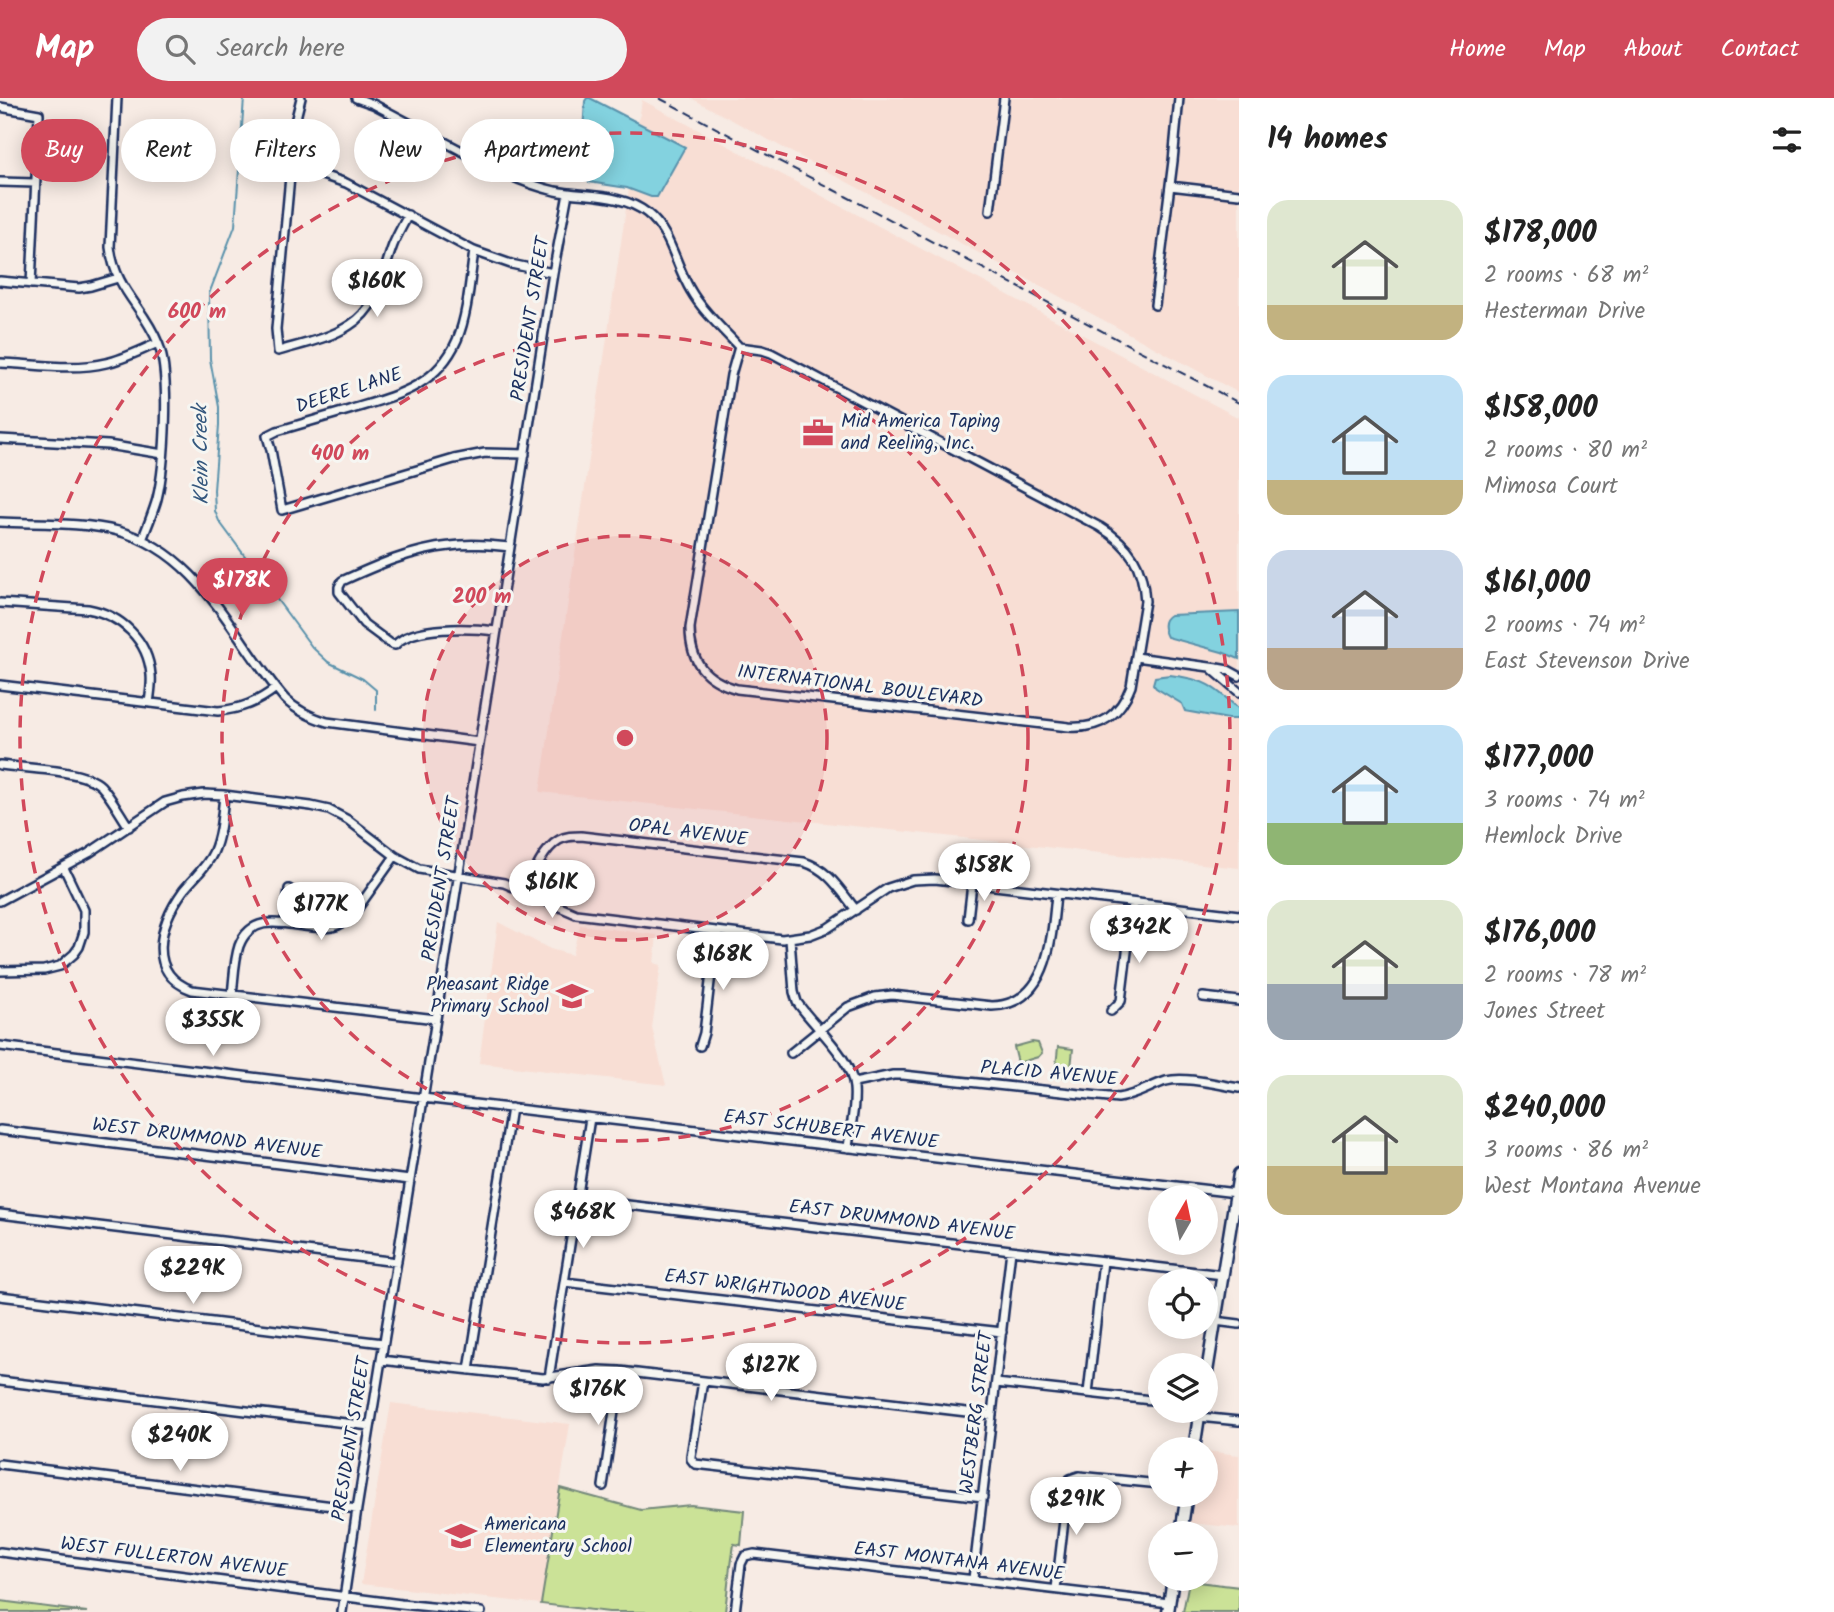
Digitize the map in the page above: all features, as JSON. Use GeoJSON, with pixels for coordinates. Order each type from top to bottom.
{"type":"FeatureCollection","features":[{"type":"Feature","properties":{"kind":"main road"},"geometry":{"type":"LineString","coordinates":[[1218,1304],[1234,1233],[1239,1174]]}},
{"type":"Feature","properties":{"kind":"street"},"geometry":{"type":"LineString","coordinates":[[117,98],[110,247],[112,260],[118,278],[158,343],[165,372],[163,454],[157,498],[142,540]]}},
{"type":"Feature","properties":{"kind":"street"},"geometry":{"type":"LineString","coordinates":[[296,119],[301,98]]}},
{"type":"Feature","properties":{"kind":"street"},"geometry":{"type":"LineString","coordinates":[[356,98],[375,101],[507,175],[568,193],[632,203],[660,225],[686,283],[700,306],[739,347]]}},
{"type":"Feature","properties":{"kind":"street"},"geometry":{"type":"LineString","coordinates":[[990,211],[1004,98]]}},
{"type":"Feature","properties":{"kind":"street"},"geometry":{"type":"LineString","coordinates":[[1155,305],[1179,98]]}},
{"type":"Feature","properties":{"kind":"street"},"geometry":{"type":"LineString","coordinates":[[0,107],[38,114],[30,284]]}},
{"type":"Feature","properties":{"kind":"street"},"geometry":{"type":"LineString","coordinates":[[340,181],[474,251],[511,264],[553,274]]}},
{"type":"Feature","properties":{"kind":"street"},"geometry":{"type":"LineString","coordinates":[[0,182],[35,183]]}},
{"type":"Feature","properties":{"kind":"street"},"geometry":{"type":"LineString","coordinates":[[289,182],[276,330],[278,351],[343,329],[368,308],[380,287],[393,245],[408,215]]}},
{"type":"Feature","properties":{"kind":"street"},"geometry":{"type":"LineString","coordinates":[[1170,186],[1239,194]]}},
{"type":"Feature","properties":{"kind":"street","name":"PRESIDENT STREET"},"geometry":{"type":"LineString","coordinates":[[342,1612],[568,193]]}},
{"type":"Feature","properties":{"kind":"street","name":"DEERE LANE"},"geometry":{"type":"LineString","coordinates":[[474,251],[458,337],[449,356],[437,370],[404,393],[277,430],[267,436],[282,510],[454,459],[485,453],[525,454]]}},
{"type":"Feature","properties":{"kind":"street"},"geometry":{"type":"LineString","coordinates":[[0,281],[79,288],[118,278]]}},
{"type":"Feature","properties":{"kind":"street"},"geometry":{"type":"LineString","coordinates":[[0,363],[94,365],[124,358],[158,343]]}},
{"type":"Feature","properties":{"kind":"street","name":"INTERNATIONAL BOULEVARD"},"geometry":{"type":"LineString","coordinates":[[739,347],[762,349],[1100,527],[1118,539],[1132,555],[1144,587],[1131,686],[1121,707],[1098,723],[1079,727],[737,689],[722,685],[710,677],[698,664],[692,649],[690,628],[731,375],[739,347]]}},
{"type":"Feature","properties":{"kind":"street"},"geometry":{"type":"LineString","coordinates":[[0,439],[108,444],[163,454]]}},
{"type":"Feature","properties":{"kind":"street"},"geometry":{"type":"LineString","coordinates":[[0,522],[95,527],[142,540],[177,562],[197,581],[276,688],[289,703],[309,716],[327,722],[479,742]]}},
{"type":"Feature","properties":{"kind":"street"},"geometry":{"type":"LineString","coordinates":[[497,631],[465,628],[442,630],[404,637],[395,645],[391,644],[364,624],[339,592],[339,587],[342,581],[379,564],[421,550],[475,544],[510,547]]}},
{"type":"Feature","properties":{"kind":"street"},"geometry":{"type":"LineString","coordinates":[[0,603],[88,609],[116,619],[129,629],[145,651],[151,676],[149,703]]}},
{"type":"Feature","properties":{"kind":"street"},"geometry":{"type":"LineString","coordinates":[[1136,657],[1191,663],[1228,670],[1239,676]]}},
{"type":"Feature","properties":{"kind":"street"},"geometry":{"type":"LineString","coordinates":[[1211,668],[1239,692]]}},
{"type":"Feature","properties":{"kind":"street"},"geometry":{"type":"LineString","coordinates":[[0,685],[212,711],[250,704],[276,688]]}},
{"type":"Feature","properties":{"kind":"street"},"geometry":{"type":"LineString","coordinates":[[0,765],[92,779],[101,787],[129,827]]}},
{"type":"Feature","properties":{"kind":"street"},"geometry":{"type":"LineString","coordinates":[[0,901],[64,868],[165,802],[195,794],[224,795],[328,810],[348,820],[395,856],[419,869],[504,883],[576,914],[716,931],[790,939],[810,935],[828,928],[888,888],[913,880],[935,880],[1239,915]]}},
{"type":"Feature","properties":{"kind":"street"},"geometry":{"type":"LineString","coordinates":[[224,795],[220,833],[213,853],[183,891],[165,926],[160,948],[163,965],[175,982],[192,990],[436,1019]]}},
{"type":"Feature","properties":{"kind":"street","name":"OPAL AVENUE"},"geometry":{"type":"LineString","coordinates":[[526,892],[549,848],[558,840],[581,836],[804,862],[817,866],[828,874],[856,910]]}},
{"type":"Feature","properties":{"kind":"street"},"geometry":{"type":"LineString","coordinates":[[232,995],[237,956],[242,941],[251,930],[262,924],[277,922],[326,928],[344,922],[355,912],[395,856]]}},
{"type":"Feature","properties":{"kind":"street"},"geometry":{"type":"LineString","coordinates":[[0,971],[44,970],[61,965],[79,947],[84,932],[84,910],[64,868]]}},
{"type":"Feature","properties":{"kind":"street"},"geometry":{"type":"LineString","coordinates":[[968,919],[972,884]]}},
{"type":"Feature","properties":{"kind":"street"},"geometry":{"type":"LineString","coordinates":[[285,923],[289,889]]}},
{"type":"Feature","properties":{"kind":"street"},"geometry":{"type":"LineString","coordinates":[[792,1053],[848,1007],[875,997],[892,995],[992,1006],[1005,1005],[1019,999],[1032,985],[1049,953],[1056,894]]}},
{"type":"Feature","properties":{"kind":"street"},"geometry":{"type":"LineString","coordinates":[[1111,1011],[1121,1001],[1133,903]]}},
{"type":"Feature","properties":{"kind":"street"},"geometry":{"type":"LineString","coordinates":[[700,1046],[704,1033],[716,931]]}},
{"type":"Feature","properties":{"kind":"street"},"geometry":{"type":"LineString","coordinates":[[790,939],[797,1002],[843,1059],[854,1083],[855,1098],[848,1148]]}},
{"type":"Feature","properties":{"kind":"street"},"geometry":{"type":"LineString","coordinates":[[1203,997],[1239,1001]]}},
{"type":"Feature","properties":{"kind":"street","name":"EAST SCHUBERT AVENUE"},"geometry":{"type":"LineString","coordinates":[[0,1046],[1236,1193]]}},
{"type":"Feature","properties":{"kind":"street","name":"PLACID AVENUE"},"geometry":{"type":"LineString","coordinates":[[854,1083],[903,1075],[1118,1098],[1140,1093],[1168,1080],[1239,1088]]}},
{"type":"Feature","properties":{"kind":"street"},"geometry":{"type":"LineString","coordinates":[[469,1370],[511,1108]]}},
{"type":"Feature","properties":{"kind":"street"},"geometry":{"type":"LineString","coordinates":[[549,1378],[590,1118]]}},
{"type":"Feature","properties":{"kind":"street","name":"WEST DRUMMOND AVENUE"},"geometry":{"type":"LineString","coordinates":[[0,1130],[410,1180]]}},
{"type":"Feature","properties":{"kind":"street","name":"EAST DRUMMOND AVENUE"},"geometry":{"type":"LineString","coordinates":[[577,1199],[1223,1275]]}},
{"type":"Feature","properties":{"kind":"street"},"geometry":{"type":"LineString","coordinates":[[0,1214],[397,1262]]}},
{"type":"Feature","properties":{"kind":"street","name":"WESTBERG STREET"},"geometry":{"type":"LineString","coordinates":[[973,1579],[1011,1250]]}},
{"type":"Feature","properties":{"kind":"street"},"geometry":{"type":"LineString","coordinates":[[1088,1393],[1103,1261]]}},
{"type":"Feature","properties":{"kind":"street","name":"EAST WRIGHTWOOD AVENUE"},"geometry":{"type":"LineString","coordinates":[[564,1282],[1002,1332]]}},
{"type":"Feature","properties":{"kind":"street"},"geometry":{"type":"LineString","coordinates":[[0,1296],[383,1343]]}},
{"type":"Feature","properties":{"kind":"street"},"geometry":{"type":"LineString","coordinates":[[1218,1321],[1239,1324]]}},
{"type":"Feature","properties":{"kind":"street"},"geometry":{"type":"LineString","coordinates":[[381,1360],[549,1378],[599,1370],[620,1371],[992,1415]]}},
{"type":"Feature","properties":{"kind":"street"},"geometry":{"type":"LineString","coordinates":[[603,1486],[620,1371]]}},
{"type":"Feature","properties":{"kind":"street"},"geometry":{"type":"LineString","coordinates":[[0,1381],[370,1426]]}},
{"type":"Feature","properties":{"kind":"street"},"geometry":{"type":"LineString","coordinates":[[702,1381],[691,1456],[693,1462],[698,1465],[983,1497]]}},
{"type":"Feature","properties":{"kind":"street"},"geometry":{"type":"LineString","coordinates":[[996,1383],[1148,1400]]}},
{"type":"Feature","properties":{"kind":"street"},"geometry":{"type":"LineString","coordinates":[[1218,1417],[1239,1421]]}},
{"type":"Feature","properties":{"kind":"street"},"geometry":{"type":"LineString","coordinates":[[0,1464],[357,1509]]}},
{"type":"Feature","properties":{"kind":"street"},"geometry":{"type":"LineString","coordinates":[[1056,1589],[1070,1479],[1079,1476],[1148,1483]]}},
{"type":"Feature","properties":{"kind":"street","name":"WEST FULLERTON AVENUE"},"geometry":{"type":"LineString","coordinates":[[0,1552],[481,1612]]}},
{"type":"Feature","properties":{"kind":"street","name":"EAST MONTANA AVENUE"},"geometry":{"type":"LineString","coordinates":[[735,1612],[741,1564],[745,1556],[754,1554],[1056,1589],[1168,1607]]}},
{"type":"Feature","properties":{"kind":"shaded area"},"geometry":{"type":"Polygon","coordinates":[[[691,98],[1239,98],[1239,393],[691,98]]]}},
{"type":"Feature","properties":{"kind":"shaded area"},"geometry":{"type":"Polygon","coordinates":[[[642,100],[1239,418],[1239,868],[540,792],[642,100]]]}},
{"type":"Feature","properties":{"kind":"shaded area","name":"Pheasant Ridge Primary School"},"geometry":{"type":"Polygon","coordinates":[[[498,922],[550,949],[572,955],[580,925],[657,935],[654,963],[661,965],[652,1028],[666,1085],[479,1063],[498,922]]]}},
{"type":"Feature","properties":{"kind":"shaded area","name":"Americana Elementary School"},"geometry":{"type":"Polygon","coordinates":[[[391,1403],[570,1424],[541,1604],[361,1584],[391,1403]]]}},
{"type":"Feature","properties":{"kind":"shaded area"},"geometry":{"type":"Polygon","coordinates":[[[1218,1452],[1239,1455],[1239,1528],[1218,1526],[1218,1521],[1190,1521],[1193,1507],[1218,1507],[1218,1452]]]}},
{"type":"Feature","properties":{"kind":"green space"},"geometry":{"type":"Polygon","coordinates":[[[1038,1043],[1042,1053],[1038,1057],[1018,1063],[1014,1047],[1038,1043]]]}},
{"type":"Feature","properties":{"kind":"green space"},"geometry":{"type":"Polygon","coordinates":[[[1058,1047],[1073,1049],[1070,1077],[1055,1076],[1058,1047]]]}},
{"type":"Feature","properties":{"kind":"green space"},"geometry":{"type":"Polygon","coordinates":[[[560,1488],[641,1510],[691,1505],[744,1511],[741,1545],[734,1544],[725,1612],[609,1612],[541,1604],[560,1488]]]}},
{"type":"Feature","properties":{"kind":"green space"},"geometry":{"type":"Polygon","coordinates":[[[1218,1584],[1239,1587],[1239,1612],[1183,1612],[1187,1591],[1218,1591],[1218,1584]]]}},
{"type":"Feature","properties":{"kind":"green space"},"geometry":{"type":"Polygon","coordinates":[[[0,1601],[87,1612],[0,1612],[0,1601]]]}},
{"type":"Feature","properties":{"kind":"water"},"geometry":{"type":"Polygon","coordinates":[[[590,98],[685,147],[657,197],[627,188],[589,182],[614,182],[614,119],[584,119],[585,101],[590,98]]]}},
{"type":"Feature","properties":{"kind":"water"},"geometry":{"type":"Polygon","coordinates":[[[1239,612],[1239,659],[1167,637],[1165,631],[1164,622],[1170,615],[1239,612]]]}},
{"type":"Feature","properties":{"kind":"water"},"geometry":{"type":"Polygon","coordinates":[[[1170,675],[1200,681],[1215,689],[1239,709],[1239,719],[1185,711],[1182,704],[1153,684],[1155,677],[1170,675]]]}},
{"type":"Feature","properties":{"kind":"waterway","name":"Klein Creek"},"geometry":{"type":"LineString","coordinates":[[244,98],[235,226],[209,294],[210,359],[219,407],[215,511],[219,521],[312,647],[328,662],[363,679],[376,690],[376,710]]}},
{"type":"Feature","properties":{"kind":"railway"},"geometry":{"type":"LineString","coordinates":[[659,98],[1239,403]]}},
{"type":"Feature","properties":{"kind":"place","name":"Mid America Taping and Reeling, Inc."},"geometry":{"type":"Point","coordinates":[818,433]}},
{"type":"Feature","properties":{"kind":"place","name":"Pheasant Ridge Primary School"},"geometry":{"type":"Point","coordinates":[572,996]}},
{"type":"Feature","properties":{"kind":"place","name":"Americana Elementary School"},"geometry":{"type":"Point","coordinates":[461,1536]}}]}
